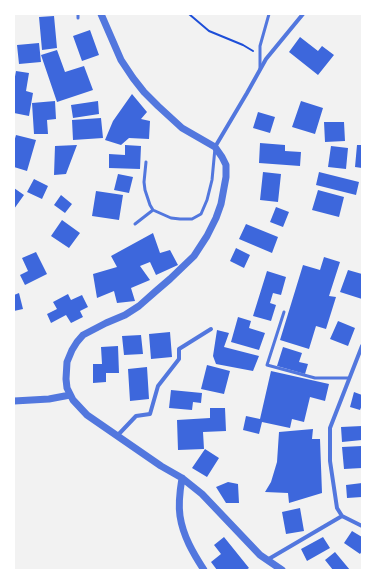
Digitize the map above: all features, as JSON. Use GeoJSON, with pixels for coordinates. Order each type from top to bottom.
{"type":"FeatureCollection","features":[{"type":"Feature","properties":{"kind":"street"},"geometry":{"type":"LineString","coordinates":[[100,14],[121,60],[133,78],[144,92],[182,128],[215,147],[226,165],[226,177],[221,204],[216,218],[207,236],[189,262],[140,306],[125,315],[83,335],[77,342],[72,350],[66,371],[66,379],[70,395],[87,415],[161,466],[182,478],[202,494],[238,531],[246,542],[260,555],[282,570]]}},
{"type":"Feature","properties":{"kind":"street"},"geometry":{"type":"LineString","coordinates":[[215,147],[248,93],[266,59],[302,14]]}},
{"type":"Feature","properties":{"kind":"street"},"geometry":{"type":"LineString","coordinates":[[116,436],[136,416],[150,414],[158,386],[179,359],[179,349],[211,329]]}},
{"type":"Feature","properties":{"kind":"street"},"geometry":{"type":"LineString","coordinates":[[362,346],[330,428],[330,461],[337,508],[342,516],[362,526]]}},
{"type":"Feature","properties":{"kind":"street"},"geometry":{"type":"LineString","coordinates":[[14,401],[49,399],[70,395]]}},
{"type":"Feature","properties":{"kind":"street"},"geometry":{"type":"LineString","coordinates":[[182,478],[180,497],[180,515],[182,525],[190,548],[204,570]]}},
{"type":"Feature","properties":{"kind":"street"},"geometry":{"type":"LineString","coordinates":[[267,560],[342,516]]}},
{"type":"Feature","properties":{"kind":"lane"},"geometry":{"type":"LineString","coordinates":[[260,69],[260,46],[269,14]]}},
{"type":"Feature","properties":{"kind":"lane"},"geometry":{"type":"LineString","coordinates":[[146,162],[144,186],[146,196],[153,210],[171,218],[192,219],[201,214],[207,200],[215,147]]}},
{"type":"Feature","properties":{"kind":"lane"},"geometry":{"type":"LineString","coordinates":[[135,224],[153,210]]}},
{"type":"Feature","properties":{"kind":"lane"},"geometry":{"type":"LineString","coordinates":[[284,312],[267,365],[315,378],[349,378]]}},
{"type":"Feature","properties":{"kind":"path"},"geometry":{"type":"LineString","coordinates":[[189,14],[209,31],[243,45],[260,56]]}},
{"type":"Feature","properties":{"kind":"building"},"geometry":{"type":"Polygon","coordinates":[[[54,16],[57,48],[42,50],[39,17],[54,16]]]}},
{"type":"Feature","properties":{"kind":"building"},"geometry":{"type":"Polygon","coordinates":[[[90,30],[99,55],[82,61],[73,36],[90,30]]]}},
{"type":"Feature","properties":{"kind":"building"},"geometry":{"type":"Polygon","coordinates":[[[300,37],[318,51],[322,46],[334,55],[318,75],[289,52],[300,37]]]}},
{"type":"Feature","properties":{"kind":"building"},"geometry":{"type":"Polygon","coordinates":[[[39,43],[41,62],[19,64],[17,45],[39,43]]]}},
{"type":"Feature","properties":{"kind":"building"},"geometry":{"type":"Polygon","coordinates":[[[57,50],[65,72],[84,66],[93,90],[57,102],[41,55],[57,50]]]}},
{"type":"Feature","properties":{"kind":"building"},"geometry":{"type":"Polygon","coordinates":[[[16,71],[29,73],[26,91],[33,93],[29,116],[14,113],[14,82],[16,71]]]}},
{"type":"Feature","properties":{"kind":"building"},"geometry":{"type":"Polygon","coordinates":[[[132,94],[147,112],[141,119],[150,121],[149,139],[129,138],[121,145],[105,140],[113,121],[132,94]]]}},
{"type":"Feature","properties":{"kind":"building"},"geometry":{"type":"Polygon","coordinates":[[[55,101],[56,119],[47,120],[48,134],[34,134],[32,103],[55,101]]]}},
{"type":"Feature","properties":{"kind":"building"},"geometry":{"type":"Polygon","coordinates":[[[98,101],[99,114],[73,118],[71,105],[98,101]]]}},
{"type":"Feature","properties":{"kind":"building"},"geometry":{"type":"Polygon","coordinates":[[[301,101],[323,108],[315,134],[292,127],[301,101]]]}},
{"type":"Feature","properties":{"kind":"building"},"geometry":{"type":"Polygon","coordinates":[[[258,112],[275,117],[270,133],[253,128],[258,112]]]}},
{"type":"Feature","properties":{"kind":"building"},"geometry":{"type":"Polygon","coordinates":[[[101,118],[103,138],[73,140],[72,120],[101,118]]]}},
{"type":"Feature","properties":{"kind":"building"},"geometry":{"type":"Polygon","coordinates":[[[324,122],[344,122],[345,141],[325,142],[324,122]]]}},
{"type":"Feature","properties":{"kind":"building"},"geometry":{"type":"Polygon","coordinates":[[[16,135],[36,140],[27,171],[14,167],[14,142],[16,135]]]}},
{"type":"Feature","properties":{"kind":"building"},"geometry":{"type":"Polygon","coordinates":[[[260,143],[285,145],[285,151],[301,152],[300,166],[259,163],[260,143]]]}},
{"type":"Feature","properties":{"kind":"building"},"geometry":{"type":"Polygon","coordinates":[[[77,145],[66,174],[54,175],[55,146],[77,145]]]}},
{"type":"Feature","properties":{"kind":"building"},"geometry":{"type":"Polygon","coordinates":[[[125,145],[141,146],[140,169],[109,168],[109,154],[125,155],[125,145]]]}},
{"type":"Feature","properties":{"kind":"building"},"geometry":{"type":"Polygon","coordinates":[[[357,145],[362,145],[362,168],[355,167],[357,145]]]}},
{"type":"Feature","properties":{"kind":"building"},"geometry":{"type":"Polygon","coordinates":[[[331,146],[348,148],[346,169],[328,167],[331,146]]]}},
{"type":"Feature","properties":{"kind":"building"},"geometry":{"type":"Polygon","coordinates":[[[263,172],[281,174],[278,202],[260,200],[263,172]]]}},
{"type":"Feature","properties":{"kind":"building"},"geometry":{"type":"Polygon","coordinates":[[[319,172],[359,182],[356,195],[316,185],[319,172]]]}},
{"type":"Feature","properties":{"kind":"building"},"geometry":{"type":"Polygon","coordinates":[[[118,174],[133,177],[129,193],[114,190],[118,174]]]}},
{"type":"Feature","properties":{"kind":"building"},"geometry":{"type":"Polygon","coordinates":[[[34,179],[48,186],[42,199],[27,192],[34,179]]]}},
{"type":"Feature","properties":{"kind":"building"},"geometry":{"type":"Polygon","coordinates":[[[14,188],[24,195],[14,209],[14,188]]]}},
{"type":"Feature","properties":{"kind":"building"},"geometry":{"type":"Polygon","coordinates":[[[318,190],[344,197],[339,217],[312,210],[318,190]]]}},
{"type":"Feature","properties":{"kind":"building"},"geometry":{"type":"Polygon","coordinates":[[[96,191],[123,195],[119,220],[92,216],[96,191]]]}},
{"type":"Feature","properties":{"kind":"building"},"geometry":{"type":"Polygon","coordinates":[[[61,195],[72,204],[65,213],[54,205],[61,195]]]}},
{"type":"Feature","properties":{"kind":"building"},"geometry":{"type":"Polygon","coordinates":[[[276,207],[289,212],[283,227],[270,222],[276,207]]]}},
{"type":"Feature","properties":{"kind":"building"},"geometry":{"type":"Polygon","coordinates":[[[62,220],[80,233],[69,248],[51,236],[62,220]]]}},
{"type":"Feature","properties":{"kind":"building"},"geometry":{"type":"Polygon","coordinates":[[[246,224],[278,237],[272,253],[239,239],[246,224]]]}},
{"type":"Feature","properties":{"kind":"building"},"geometry":{"type":"Polygon","coordinates":[[[153,233],[160,253],[170,250],[178,265],[156,275],[150,262],[140,266],[150,280],[131,288],[135,301],[117,303],[114,291],[97,298],[93,274],[117,267],[111,256],[153,233]]]}},
{"type":"Feature","properties":{"kind":"building"},"geometry":{"type":"Polygon","coordinates":[[[236,248],[250,255],[244,268],[230,261],[236,248]]]}},
{"type":"Feature","properties":{"kind":"building"},"geometry":{"type":"Polygon","coordinates":[[[36,252],[47,274],[25,285],[20,275],[28,271],[22,258],[36,252]]]}},
{"type":"Feature","properties":{"kind":"building"},"geometry":{"type":"Polygon","coordinates":[[[324,257],[340,262],[329,296],[336,297],[326,329],[316,326],[309,349],[280,340],[303,265],[320,270],[324,257]]]}},
{"type":"Feature","properties":{"kind":"building"},"geometry":{"type":"Polygon","coordinates":[[[348,270],[362,274],[362,299],[340,292],[348,270]]]}},
{"type":"Feature","properties":{"kind":"building"},"geometry":{"type":"Polygon","coordinates":[[[267,271],[286,277],[281,295],[273,293],[270,303],[276,305],[271,321],[253,316],[267,271]]]}},
{"type":"Feature","properties":{"kind":"building"},"geometry":{"type":"Polygon","coordinates":[[[19,293],[23,309],[14,311],[14,295],[19,293]]]}},
{"type":"Feature","properties":{"kind":"building"},"geometry":{"type":"Polygon","coordinates":[[[68,294],[71,300],[82,295],[88,307],[80,311],[83,317],[71,323],[66,315],[51,323],[47,314],[57,309],[53,302],[68,294]]]}},
{"type":"Feature","properties":{"kind":"building"},"geometry":{"type":"Polygon","coordinates":[[[238,317],[251,321],[249,328],[265,333],[259,350],[231,342],[238,317]]]}},
{"type":"Feature","properties":{"kind":"building"},"geometry":{"type":"Polygon","coordinates":[[[338,321],[355,328],[348,346],[330,339],[338,321]]]}},
{"type":"Feature","properties":{"kind":"building"},"geometry":{"type":"Polygon","coordinates":[[[217,330],[229,333],[224,347],[259,356],[253,371],[216,364],[213,356],[217,330]]]}},
{"type":"Feature","properties":{"kind":"building"},"geometry":{"type":"Polygon","coordinates":[[[170,332],[172,357],[151,359],[149,334],[170,332]]]}},
{"type":"Feature","properties":{"kind":"building"},"geometry":{"type":"Polygon","coordinates":[[[141,335],[143,354],[124,355],[122,336],[141,335]]]}},
{"type":"Feature","properties":{"kind":"building"},"geometry":{"type":"Polygon","coordinates":[[[118,346],[119,373],[106,373],[106,382],[93,383],[93,364],[102,364],[101,347],[118,346]]]}},
{"type":"Feature","properties":{"kind":"building"},"geometry":{"type":"Polygon","coordinates":[[[283,347],[302,353],[299,362],[308,364],[305,374],[277,366],[283,347]]]}},
{"type":"Feature","properties":{"kind":"building"},"geometry":{"type":"Polygon","coordinates":[[[207,365],[230,371],[224,394],[201,389],[207,365]]]}},
{"type":"Feature","properties":{"kind":"building"},"geometry":{"type":"Polygon","coordinates":[[[147,367],[149,399],[130,401],[128,369],[147,367]]]}},
{"type":"Feature","properties":{"kind":"building"},"geometry":{"type":"Polygon","coordinates":[[[271,371],[329,384],[325,401],[310,397],[304,422],[292,419],[290,428],[262,422],[259,434],[243,430],[246,416],[260,419],[271,371]]]}},
{"type":"Feature","properties":{"kind":"building"},"geometry":{"type":"Polygon","coordinates":[[[171,390],[202,393],[201,403],[193,402],[192,410],[169,408],[171,390]]]}},
{"type":"Feature","properties":{"kind":"building"},"geometry":{"type":"Polygon","coordinates":[[[354,392],[362,395],[362,405],[360,410],[350,407],[354,392]]]}},
{"type":"Feature","properties":{"kind":"building"},"geometry":{"type":"Polygon","coordinates":[[[210,408],[225,408],[226,431],[203,432],[204,449],[178,450],[177,420],[210,418],[210,408]]]}},
{"type":"Feature","properties":{"kind":"building"},"geometry":{"type":"Polygon","coordinates":[[[362,426],[362,440],[342,442],[341,427],[362,426]]]}},
{"type":"Feature","properties":{"kind":"building"},"geometry":{"type":"Polygon","coordinates":[[[313,429],[312,439],[320,439],[322,493],[289,503],[288,493],[265,492],[271,482],[277,462],[279,432],[313,429]]]}},
{"type":"Feature","properties":{"kind":"building"},"geometry":{"type":"Polygon","coordinates":[[[362,446],[362,468],[344,469],[342,447],[362,446]]]}},
{"type":"Feature","properties":{"kind":"building"},"geometry":{"type":"Polygon","coordinates":[[[205,449],[219,458],[207,477],[192,468],[205,449]]]}},
{"type":"Feature","properties":{"kind":"building"},"geometry":{"type":"Polygon","coordinates":[[[228,482],[238,484],[239,503],[226,503],[216,487],[228,482]]]}},
{"type":"Feature","properties":{"kind":"building"},"geometry":{"type":"Polygon","coordinates":[[[362,483],[362,497],[347,498],[346,485],[362,483]]]}},
{"type":"Feature","properties":{"kind":"building"},"geometry":{"type":"Polygon","coordinates":[[[300,508],[304,531],[286,534],[282,512],[300,508]]]}},
{"type":"Feature","properties":{"kind":"building"},"geometry":{"type":"Polygon","coordinates":[[[352,531],[362,537],[362,551],[360,554],[344,543],[352,531]]]}},
{"type":"Feature","properties":{"kind":"building"},"geometry":{"type":"Polygon","coordinates":[[[224,537],[249,568],[246,570],[217,570],[211,562],[221,554],[214,545],[224,537]]]}},
{"type":"Feature","properties":{"kind":"building"},"geometry":{"type":"Polygon","coordinates":[[[323,537],[330,548],[307,561],[301,549],[323,537]]]}},
{"type":"Feature","properties":{"kind":"building"},"geometry":{"type":"Polygon","coordinates":[[[335,552],[350,570],[333,570],[325,560],[335,552]]]}}]}
